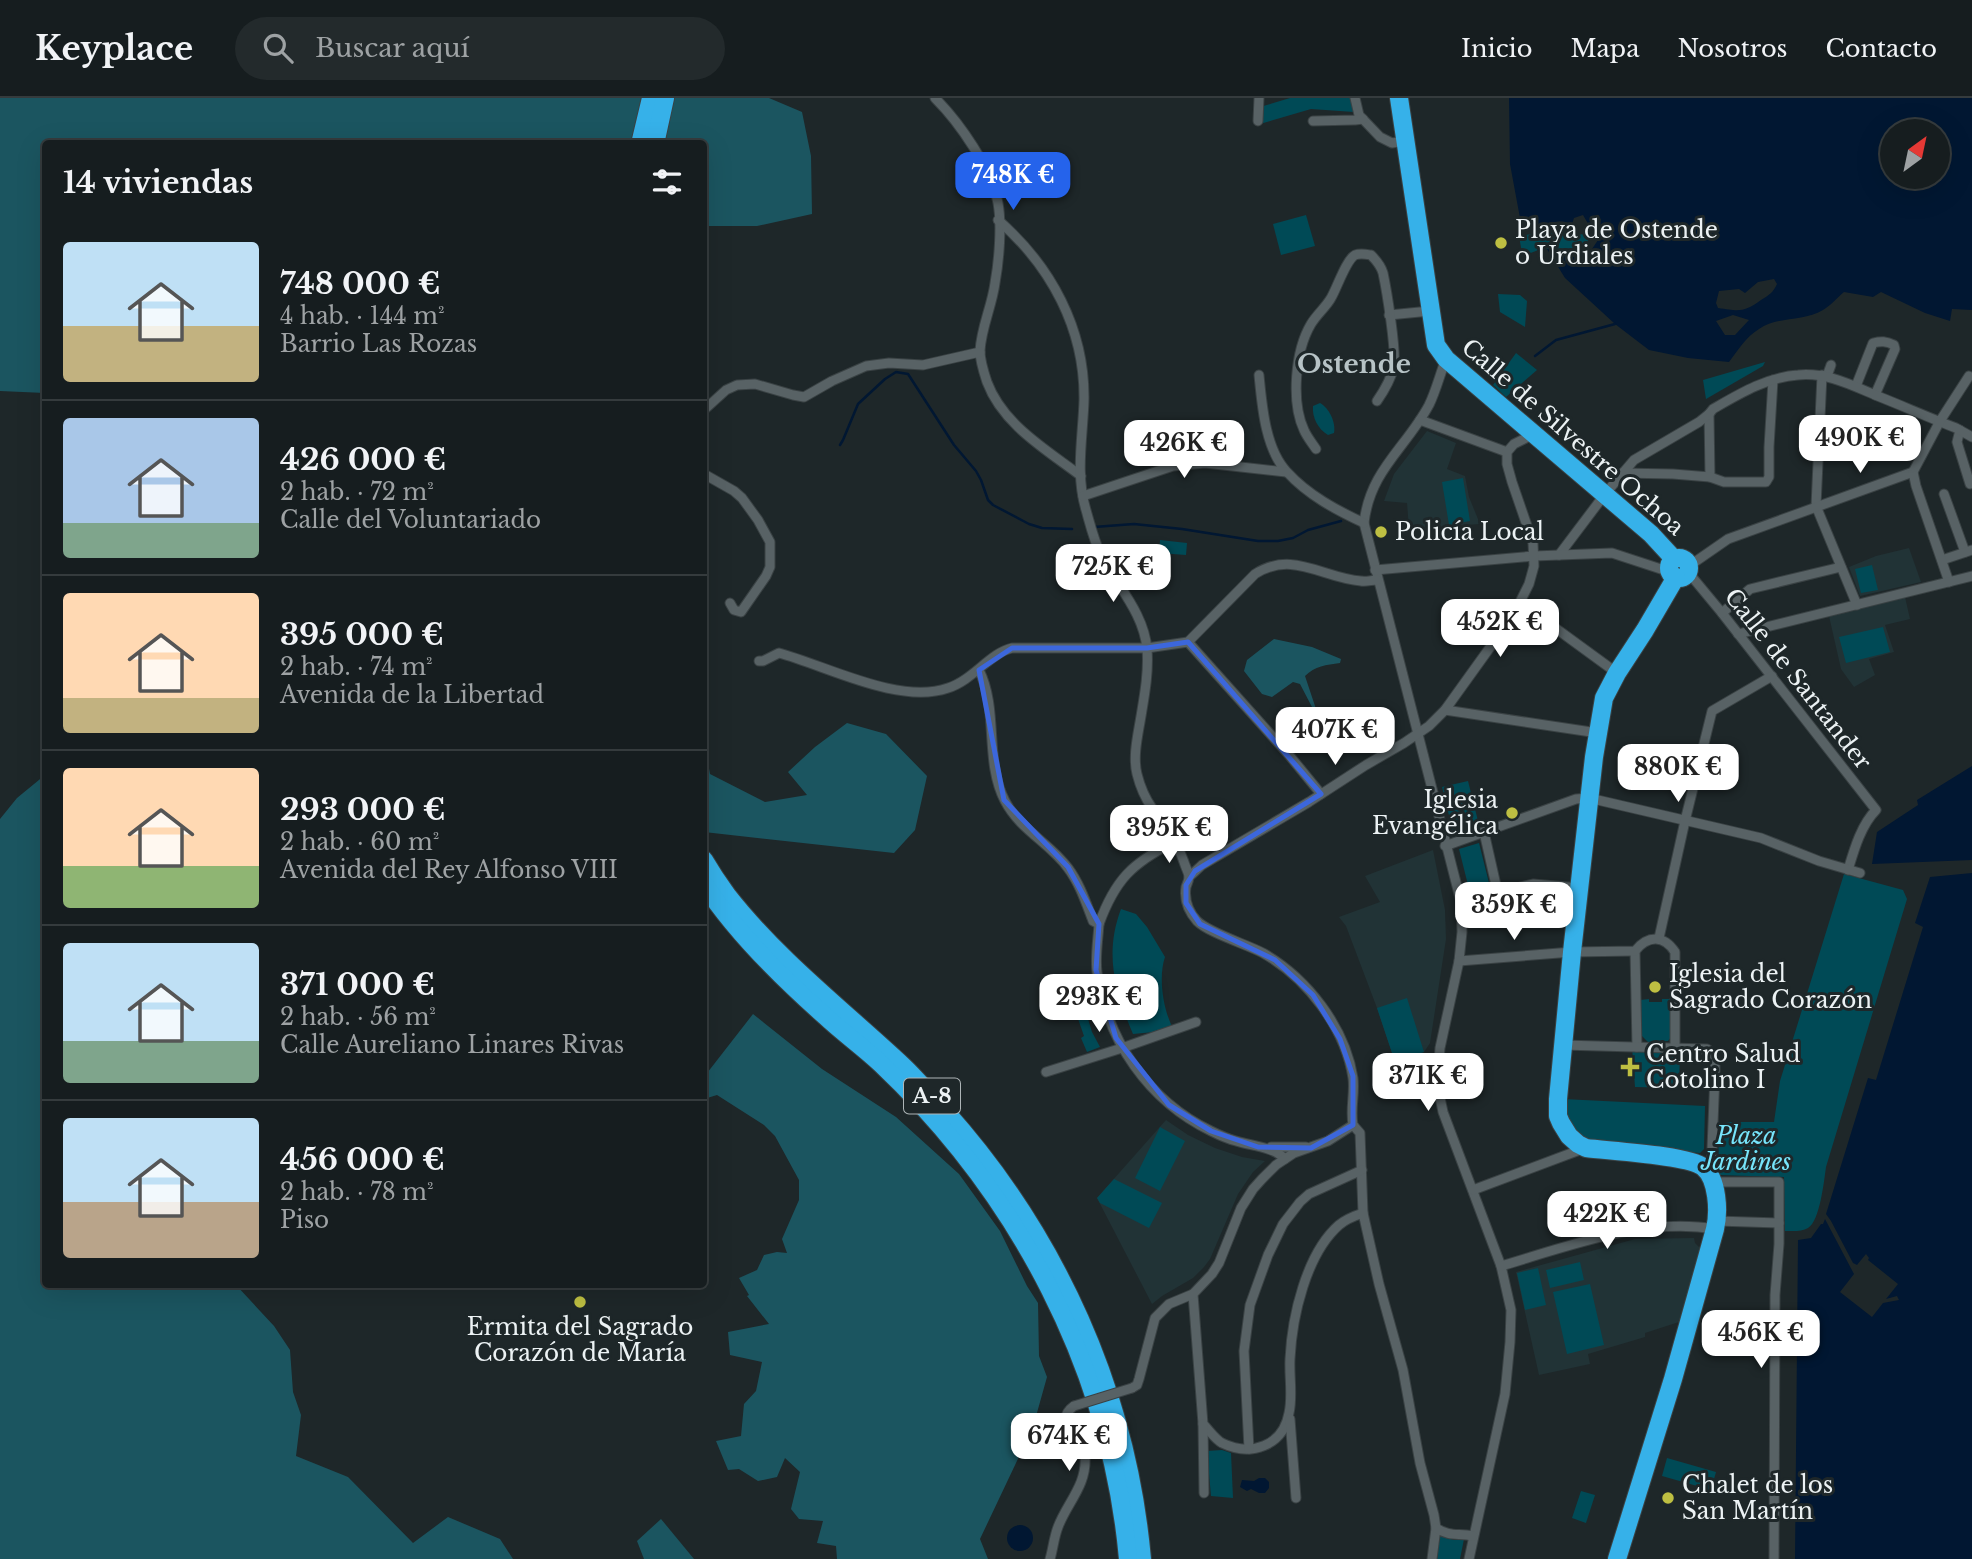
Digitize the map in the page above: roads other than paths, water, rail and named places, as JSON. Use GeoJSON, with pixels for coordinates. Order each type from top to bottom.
{"type":"FeatureCollection","features":[{"type":"Feature","properties":{"kind":"highway"},"geometry":{"type":"LineString","coordinates":[[641,140],[651,98]]}},
{"type":"Feature","properties":{"kind":"highway"},"geometry":{"type":"LineString","coordinates":[[656,140],[665,98]]}},
{"type":"Feature","properties":{"kind":"highway","name":"Calle de Silvestre Ochoa"},"geometry":{"type":"LineString","coordinates":[[1399,98],[1436,345],[1446,359],[1661,543],[1679,569]]}},
{"type":"Feature","properties":{"kind":"highway"},"geometry":{"type":"LineString","coordinates":[[1617,1559],[1673,1378],[1716,1225],[1716,1197],[1709,1176],[1688,1160],[1587,1147],[1578,1144],[1569,1136],[1558,1116],[1562,1045],[1589,798],[1604,698],[1679,569]]}},
{"type":"Feature","properties":{"kind":"highway","name":"A-8"},"geometry":{"type":"LineString","coordinates":[[707,865],[727,895],[768,942],[903,1066],[962,1130],[1006,1186],[1049,1254],[1082,1324],[1114,1409],[1132,1484],[1142,1559]]}},
{"type":"Feature","properties":{"kind":"highway","name":"A-8"},"geometry":{"type":"LineString","coordinates":[[707,889],[716,903],[769,963],[823,1015],[881,1064],[934,1119],[995,1195],[1036,1260],[1070,1329],[1098,1403],[1119,1492],[1128,1559]]}},
{"type":"Feature","properties":{"kind":"street"},"geometry":{"type":"LineString","coordinates":[[935,98],[951,115],[980,161],[992,184],[998,204],[995,284],[980,352],[988,384],[1012,421],[1081,476]]}},
{"type":"Feature","properties":{"kind":"street"},"geometry":{"type":"LineString","coordinates":[[1258,121],[1259,98]]}},
{"type":"Feature","properties":{"kind":"street"},"geometry":{"type":"LineString","coordinates":[[1354,98],[1359,115],[1380,137],[1392,143],[1405,141]]}},
{"type":"Feature","properties":{"kind":"street"},"geometry":{"type":"LineString","coordinates":[[1313,121],[1364,121]]}},
{"type":"Feature","properties":{"kind":"street"},"geometry":{"type":"LineString","coordinates":[[998,220],[1046,273],[1074,332],[1082,366],[1084,398],[1081,476],[1085,507],[1100,553],[1140,618],[1147,648],[1136,772],[1141,788],[1167,827],[1189,877]]}},
{"type":"Feature","properties":{"kind":"street"},"geometry":{"type":"LineString","coordinates":[[1316,449],[1303,429],[1300,414],[1297,369],[1301,349],[1313,321],[1331,299],[1351,257],[1358,254],[1371,255],[1377,261],[1382,271],[1389,315],[1394,366],[1388,384],[1377,401]]}},
{"type":"Feature","properties":{"kind":"street"},"geometry":{"type":"LineString","coordinates":[[1389,315],[1430,311]]}},
{"type":"Feature","properties":{"kind":"street"},"geometry":{"type":"LineString","coordinates":[[1856,386],[1873,343],[1883,341],[1894,345],[1895,349],[1875,395]]}},
{"type":"Feature","properties":{"kind":"street"},"geometry":{"type":"LineString","coordinates":[[707,407],[726,390],[737,386],[755,384],[804,397],[866,366],[889,363],[923,365],[980,352]]}},
{"type":"Feature","properties":{"kind":"street"},"geometry":{"type":"LineString","coordinates":[[1446,359],[1430,404],[1368,497],[1364,523],[1461,902],[1459,961],[1440,1048],[1438,1088],[1443,1112],[1501,1266],[1511,1310],[1508,1370],[1496,1439],[1469,1559]]}},
{"type":"Feature","properties":{"kind":"street"},"geometry":{"type":"LineString","coordinates":[[1831,365],[1824,375],[1816,506],[1857,605]]}},
{"type":"Feature","properties":{"kind":"street"},"geometry":{"type":"LineString","coordinates":[[1259,375],[1265,422],[1274,452],[1286,471],[1338,511],[1364,523]]}},
{"type":"Feature","properties":{"kind":"street"},"geometry":{"type":"LineString","coordinates":[[1559,555],[1634,460],[1713,409],[1749,389],[1773,380],[1796,375],[1824,375],[1940,421],[1972,437]]}},
{"type":"Feature","properties":{"kind":"street"},"geometry":{"type":"LineString","coordinates":[[1949,582],[1913,472],[1940,421],[1969,376]]}},
{"type":"Feature","properties":{"kind":"street"},"geometry":{"type":"LineString","coordinates":[[1622,473],[1673,474],[1710,477],[1724,482],[1762,484],[1768,480],[1773,380]]}},
{"type":"Feature","properties":{"kind":"street"},"geometry":{"type":"LineString","coordinates":[[1709,414],[1710,477]]}},
{"type":"Feature","properties":{"kind":"street"},"geometry":{"type":"LineString","coordinates":[[1420,419],[1507,452]]}},
{"type":"Feature","properties":{"kind":"street"},"geometry":{"type":"LineString","coordinates":[[1960,430],[1957,442],[1970,484]]}},
{"type":"Feature","properties":{"kind":"street"},"geometry":{"type":"LineString","coordinates":[[1432,1559],[1436,1528],[1420,1463],[1403,1370],[1363,1213],[1360,1133],[1353,1125],[1351,1115],[1353,1076],[1340,1039],[1313,995],[1275,960],[1200,923],[1192,915],[1186,903],[1186,885],[1189,877],[1202,865],[1417,734],[1445,710],[1521,603],[1529,584],[1534,566],[1533,543],[1511,482],[1507,452],[1514,444],[1534,434]]}},
{"type":"Feature","properties":{"kind":"street"},"geometry":{"type":"LineString","coordinates":[[1083,496],[1174,466],[1205,463],[1286,471]]}},
{"type":"Feature","properties":{"kind":"street"},"geometry":{"type":"LineString","coordinates":[[759,661],[779,653],[880,687],[928,692],[957,685],[997,654],[1012,648],[1147,648],[1188,642],[1255,574],[1266,567],[1279,564],[1293,564],[1360,581],[1376,575],[1534,556],[1612,553],[1679,569],[1728,539],[1913,472]]}},
{"type":"Feature","properties":{"kind":"street"},"geometry":{"type":"LineString","coordinates":[[707,476],[742,498],[770,541],[771,561],[766,576],[741,612],[737,613],[730,603]]}},
{"type":"Feature","properties":{"kind":"street"},"geometry":{"type":"LineString","coordinates":[[1942,560],[1969,551],[1944,494]]}},
{"type":"Feature","properties":{"kind":"street"},"geometry":{"type":"LineString","coordinates":[[1722,613],[1750,589],[1841,567]]}},
{"type":"Feature","properties":{"kind":"street","name":"Calle de Santander"},"geometry":{"type":"LineString","coordinates":[[1679,569],[1722,613],[1876,810],[1864,827],[1848,870]]}},
{"type":"Feature","properties":{"kind":"street"},"geometry":{"type":"LineString","coordinates":[[1738,634],[1972,576]]}},
{"type":"Feature","properties":{"kind":"street"},"geometry":{"type":"LineString","coordinates":[[1521,603],[1617,673]]}},
{"type":"Feature","properties":{"kind":"street"},"geometry":{"type":"LineString","coordinates":[[1188,642],[1321,794]]}},
{"type":"Feature","properties":{"kind":"street"},"geometry":{"type":"LineString","coordinates":[[979,670],[988,698],[996,772],[1004,800],[1024,827],[1068,867],[1093,921],[1099,924]]}},
{"type":"Feature","properties":{"kind":"street"},"geometry":{"type":"LineString","coordinates":[[1659,938],[1712,711],[1772,676]]}},
{"type":"Feature","properties":{"kind":"street"},"geometry":{"type":"LineString","coordinates":[[1445,710],[1598,733]]}},
{"type":"Feature","properties":{"kind":"street"},"geometry":{"type":"LineString","coordinates":[[1445,846],[1576,799],[1589,798],[1761,838],[1860,873]]}},
{"type":"Feature","properties":{"kind":"street"},"geometry":{"type":"LineString","coordinates":[[1484,832],[1498,894]]}},
{"type":"Feature","properties":{"kind":"street"},"geometry":{"type":"LineString","coordinates":[[1174,842],[1144,858],[1129,872],[1114,890],[1099,924],[1096,970],[1104,1006],[1122,1048],[1147,1083],[1169,1105],[1211,1131],[1235,1141],[1276,1152],[1285,1159]]}},
{"type":"Feature","properties":{"kind":"street"},"geometry":{"type":"LineString","coordinates":[[1461,902],[1533,884],[1579,888]]}},
{"type":"Feature","properties":{"kind":"street"},"geometry":{"type":"LineString","coordinates":[[1637,1046],[1635,951],[1648,939],[1659,938],[1675,952],[1675,1047]]}},
{"type":"Feature","properties":{"kind":"street"},"geometry":{"type":"LineString","coordinates":[[1459,961],[1572,952],[1635,951]]}},
{"type":"Feature","properties":{"kind":"street"},"geometry":{"type":"LineString","coordinates":[[1046,1072],[1196,1021]]}},
{"type":"Feature","properties":{"kind":"street"},"geometry":{"type":"LineString","coordinates":[[1562,1045],[1707,1049],[1713,1054],[1715,1061],[1714,1124],[1709,1176],[1779,1182],[1774,1559]]}},
{"type":"Feature","properties":{"kind":"street"},"geometry":{"type":"LineString","coordinates":[[1050,1559],[1058,1526],[1076,1496],[1084,1475],[1084,1449],[1070,1432],[1066,1419],[1069,1410],[1137,1385],[1155,1318],[1169,1304],[1194,1294],[1212,1273],[1219,1263],[1247,1198],[1262,1179],[1294,1153],[1328,1141],[1353,1125]]}},
{"type":"Feature","properties":{"kind":"street"},"geometry":{"type":"LineString","coordinates":[[1258,1147],[1311,1147]]}},
{"type":"Feature","properties":{"kind":"street"},"geometry":{"type":"LineString","coordinates":[[1473,1190],[1587,1147]]}},
{"type":"Feature","properties":{"kind":"street"},"geometry":{"type":"LineString","coordinates":[[1249,1449],[1244,1351],[1250,1306],[1268,1255],[1278,1232],[1300,1202],[1309,1194],[1362,1170]]}},
{"type":"Feature","properties":{"kind":"street"},"geometry":{"type":"LineString","coordinates":[[1296,1499],[1289,1413],[1290,1347],[1297,1310],[1318,1253],[1326,1241],[1339,1225],[1363,1213]]}},
{"type":"Feature","properties":{"kind":"street"},"geometry":{"type":"LineString","coordinates":[[1501,1266],[1630,1229],[1779,1223]]}},
{"type":"Feature","properties":{"kind":"street"},"geometry":{"type":"LineString","coordinates":[[1194,1294],[1203,1424],[1204,1493]]}},
{"type":"Feature","properties":{"kind":"street"},"geometry":{"type":"LineString","coordinates":[[1203,1424],[1222,1443],[1249,1449],[1264,1447],[1274,1441],[1284,1428],[1289,1413]]}},
{"type":"Feature","properties":{"kind":"street"},"geometry":{"type":"LineString","coordinates":[[1436,1528],[1445,1534],[1473,1536]]}},
{"type":"Feature","properties":{"kind":"waterway"},"geometry":{"type":"LineString","coordinates":[[1535,356],[1556,340],[1615,324]]}},
{"type":"Feature","properties":{"kind":"waterway"},"geometry":{"type":"LineString","coordinates":[[840,445],[858,404],[896,372],[908,374],[954,445],[976,471],[988,500],[993,505],[1042,528],[1072,529]]}},
{"type":"Feature","properties":{"kind":"waterway"},"geometry":{"type":"LineString","coordinates":[[1094,527],[1134,524],[1258,541],[1278,541],[1341,521]]}},
{"type":"Feature","properties":{"kind":"place","name":"Playa de Ostende o Urdiales"},"geometry":{"type":"Point","coordinates":[1501,243]}},
{"type":"Feature","properties":{"kind":"place","name":"Policía Local"},"geometry":{"type":"Point","coordinates":[1381,532]}},
{"type":"Feature","properties":{"kind":"place","name":"Iglesia Evangélica"},"geometry":{"type":"Point","coordinates":[1512,813]}},
{"type":"Feature","properties":{"kind":"place","name":"Iglesia del Sagrado Corazón"},"geometry":{"type":"Point","coordinates":[1655,987]}},
{"type":"Feature","properties":{"kind":"place","name":"Centro Salud Cotolino I"},"geometry":{"type":"Point","coordinates":[1630,1067]}},
{"type":"Feature","properties":{"kind":"place","name":"Ermita del Sagrado Corazón de María"},"geometry":{"type":"Point","coordinates":[580,1302]}},
{"type":"Feature","properties":{"kind":"place","name":"Chalet de los San Martín"},"geometry":{"type":"Point","coordinates":[1668,1498]}},
{"type":"Feature","properties":{"kind":"district","name":"Ostende"},"geometry":{"type":"Point","coordinates":[1354,364]}},
{"type":"Feature","properties":{"kind":"park label","name":"Plaza Jardines"},"geometry":{"type":"Point","coordinates":[1746,1149]}}]}
